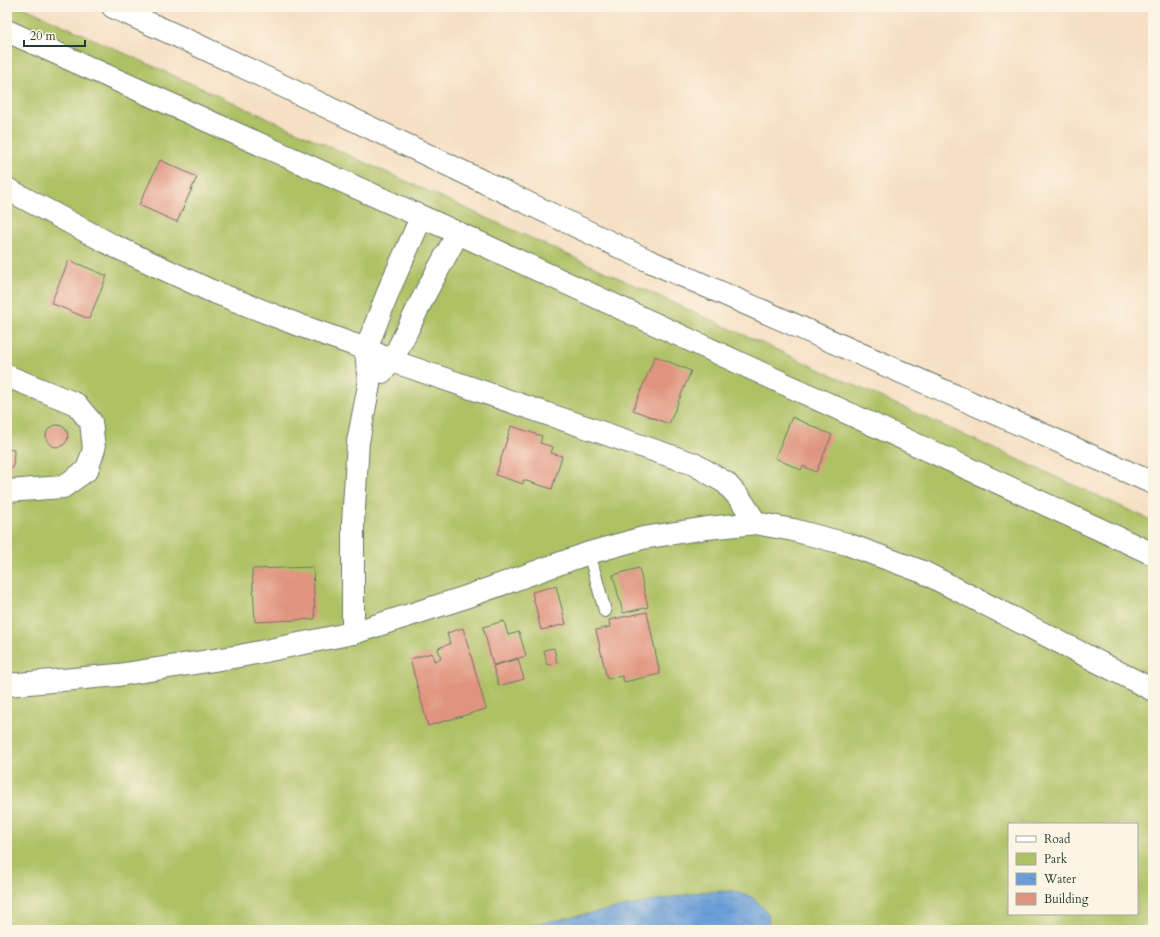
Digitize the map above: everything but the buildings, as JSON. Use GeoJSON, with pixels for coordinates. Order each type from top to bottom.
{"type":"FeatureCollection","features":[{"type":"Feature","properties":{"kind":"street"},"geometry":{"type":"LineString","coordinates":[[113,7],[195,44],[647,260],[1153,483]]}},
{"type":"Feature","properties":{"kind":"street"},"geometry":{"type":"LineString","coordinates":[[7,32],[421,218],[458,233],[1153,554]]}},
{"type":"Feature","properties":{"kind":"street"},"geometry":{"type":"LineString","coordinates":[[8,192],[112,245],[209,290],[296,324],[366,349],[392,361],[694,464],[726,483],[741,500],[756,523]]}},
{"type":"Feature","properties":{"kind":"street"},"geometry":{"type":"LineString","coordinates":[[353,632],[353,523],[357,450],[369,385],[366,349],[391,285],[421,218]]}},
{"type":"Feature","properties":{"kind":"street"},"geometry":{"type":"LineString","coordinates":[[369,385],[392,361],[426,292],[458,233]]}},
{"type":"Feature","properties":{"kind":"street"},"geometry":{"type":"LineString","coordinates":[[7,376],[76,404],[91,422],[94,449],[87,470],[63,486],[7,491]]}},
{"type":"Feature","properties":{"kind":"street"},"geometry":{"type":"LineString","coordinates":[[7,685],[118,675],[240,656],[353,632],[463,598],[589,553],[643,538],[707,528],[756,523],[793,530],[847,544],[923,572],[1153,690]]}},
{"type":"Feature","properties":{"kind":"lane"},"geometry":{"type":"LineString","coordinates":[[589,553],[604,611]]}},
{"type":"Feature","properties":{"kind":"green space"},"geometry":{"type":"Polygon","coordinates":[[[7,7],[23,7],[1153,521],[1153,930],[7,930],[7,7]]]}},
{"type":"Feature","properties":{"kind":"water"},"geometry":{"type":"Polygon","coordinates":[[[733,891],[752,897],[768,913],[769,930],[506,930],[700,892],[733,891]]]}}]}
